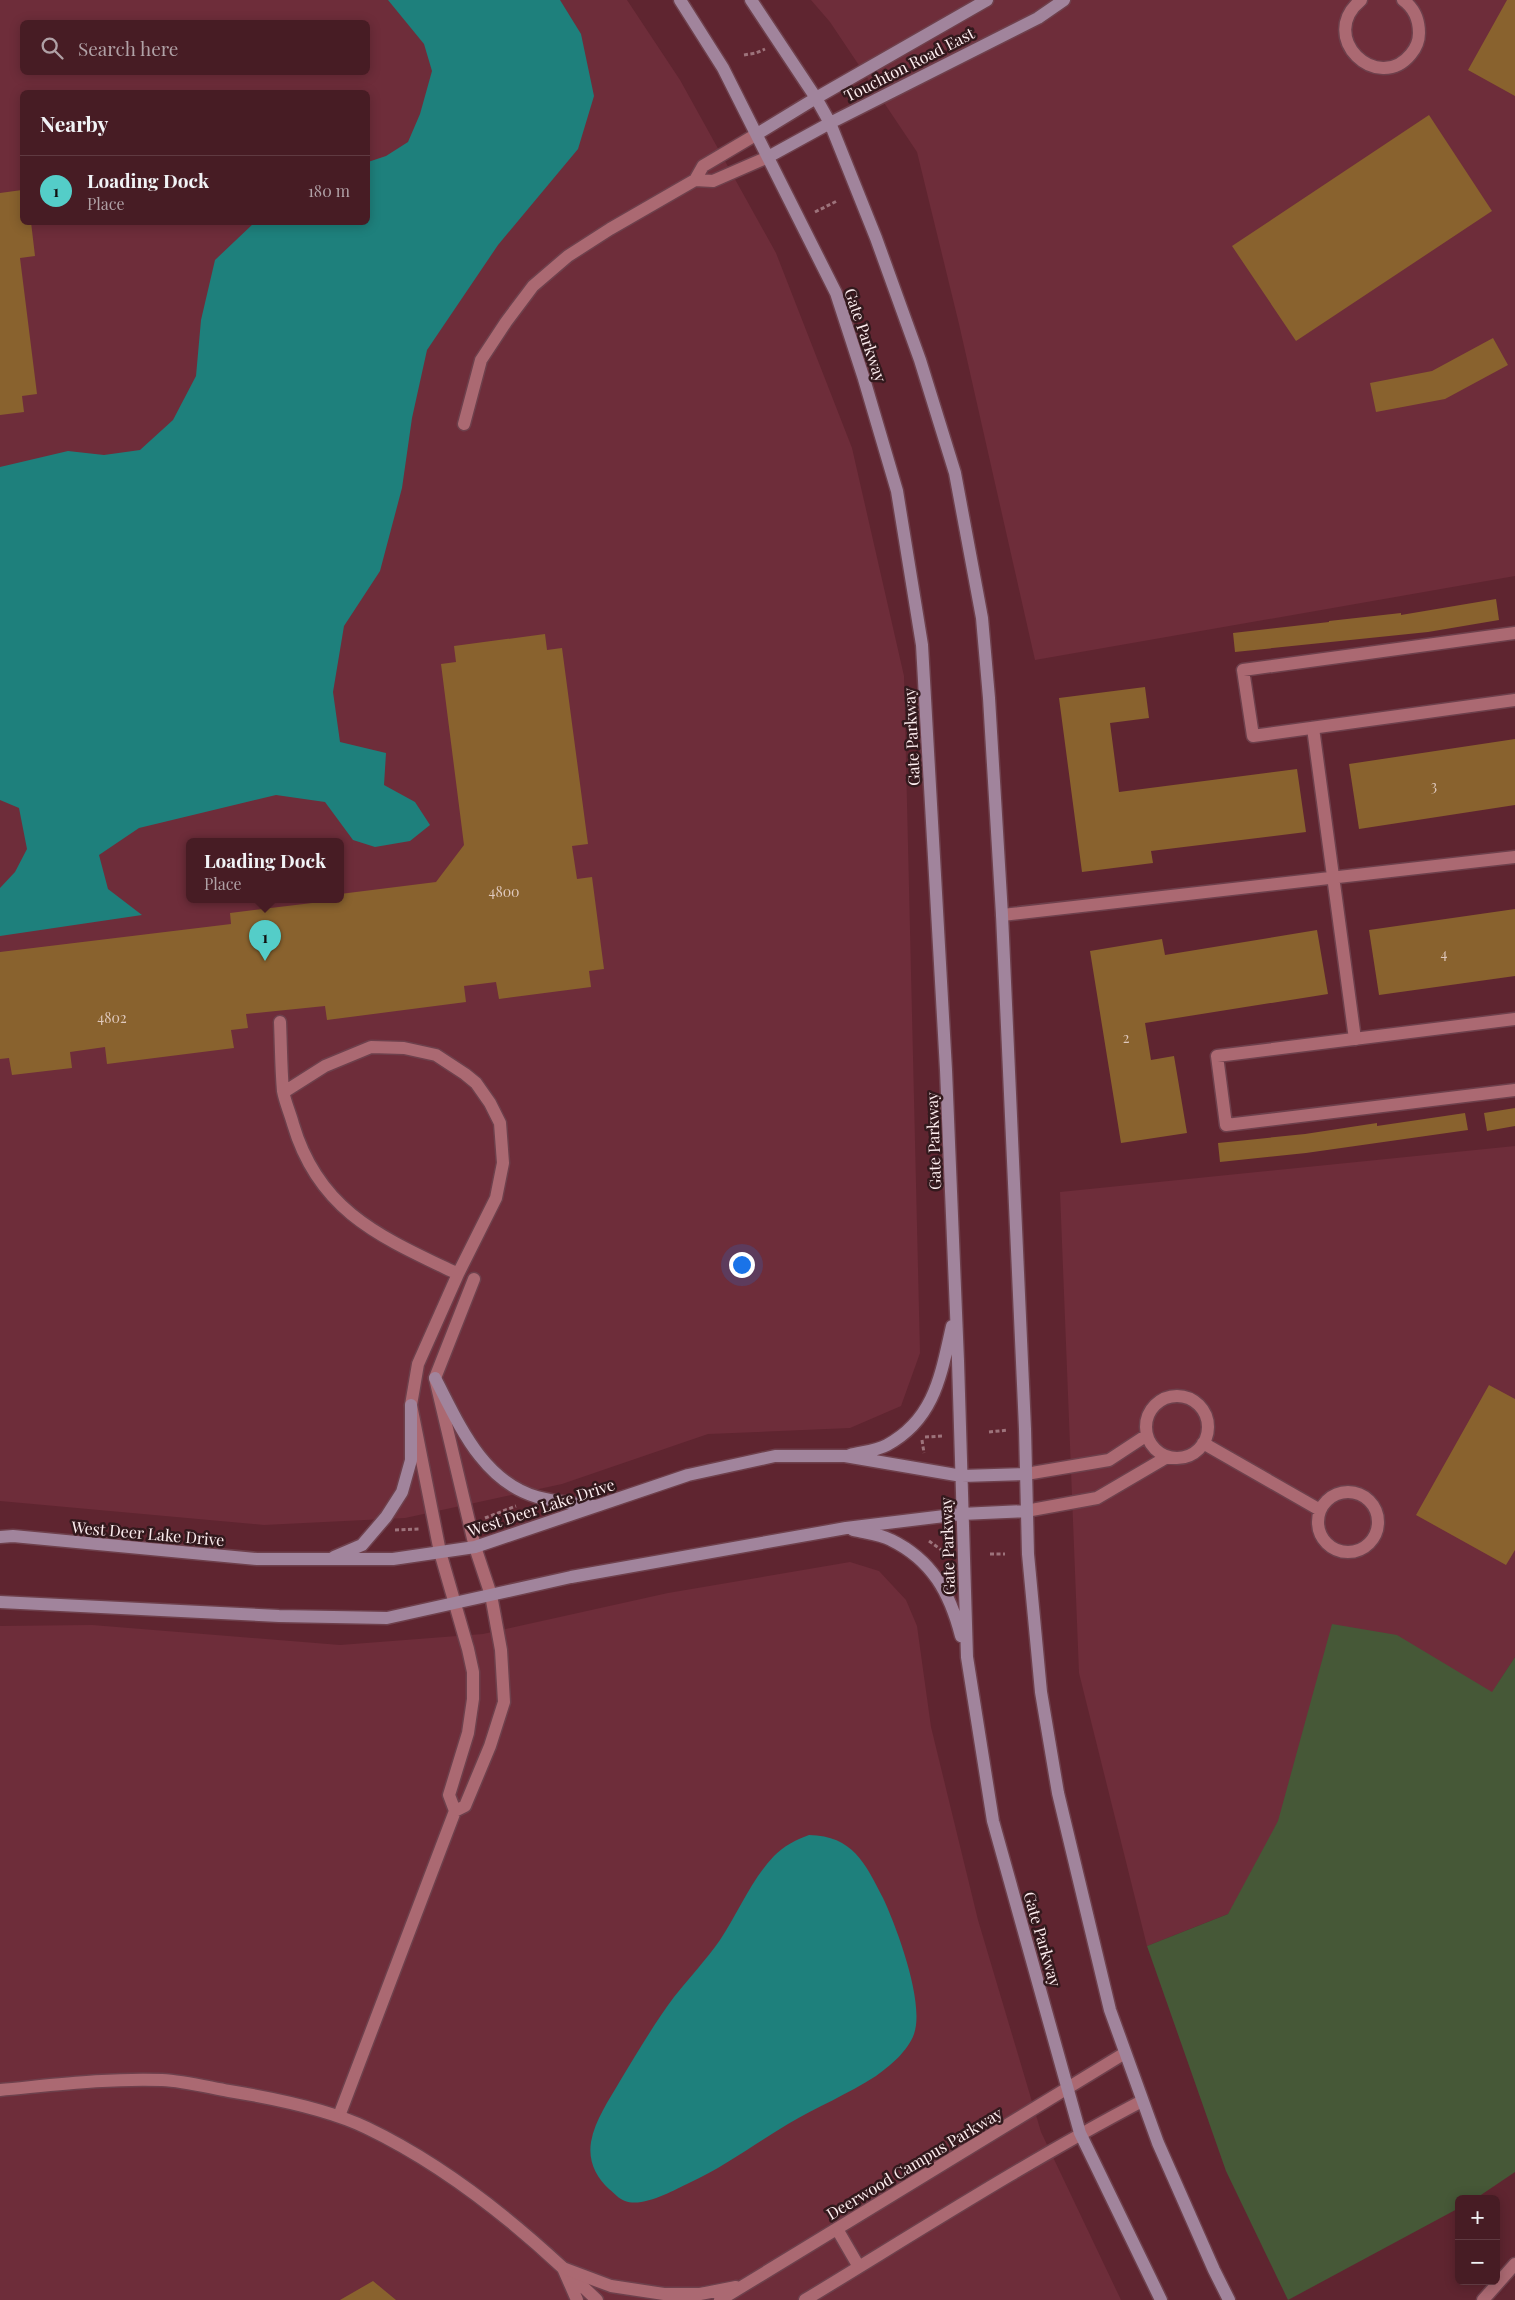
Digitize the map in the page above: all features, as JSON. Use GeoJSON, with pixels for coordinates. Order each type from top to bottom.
{"type":"FeatureCollection","features":[{"type":"Feature","properties":{"kind":"main road","name":"Gate Parkway"},"geometry":{"type":"LineString","coordinates":[[680,0],[723,68],[836,293],[897,491],[922,645],[946,1070],[967,1657],[993,1821],[1080,2133],[1161,2300]]}},
{"type":"Feature","properties":{"kind":"main road"},"geometry":{"type":"LineString","coordinates":[[750,0],[816,98],[830,123],[876,238],[920,360],[955,473],[982,618],[1002,915],[1026,1511],[1041,1692],[1058,1793],[1110,2010],[1158,2143],[1229,2300]]}},
{"type":"Feature","properties":{"kind":"main road","name":"Touchton Road East"},"geometry":{"type":"LineString","coordinates":[[757,134],[987,0]]}},
{"type":"Feature","properties":{"kind":"main road","name":"Touchton Road East"},"geometry":{"type":"LineString","coordinates":[[768,157],[830,123],[1038,18],[1064,0]]}},
{"type":"Feature","properties":{"kind":"main road"},"geometry":{"type":"LineString","coordinates":[[845,1456],[886,1446],[910,1427],[925,1410],[939,1384],[956,1308]]}},
{"type":"Feature","properties":{"kind":"main road"},"geometry":{"type":"LineString","coordinates":[[435,1378],[458,1423],[481,1460],[506,1482],[536,1497],[596,1506]]}},
{"type":"Feature","properties":{"kind":"main road"},"geometry":{"type":"LineString","coordinates":[[330,1559],[362,1545],[386,1517],[402,1492],[411,1460],[411,1405]]}},
{"type":"Feature","properties":{"kind":"main road","name":"West Deer Lake Drive"},"geometry":{"type":"LineString","coordinates":[[6,1537],[257,1559],[393,1559],[474,1547],[688,1475],[775,1456],[845,1456],[962,1476],[1026,1474]]}},
{"type":"Feature","properties":{"kind":"main road"},"geometry":{"type":"LineString","coordinates":[[0,1602],[279,1616],[386,1618],[571,1577],[846,1528],[962,1514],[1026,1511]]}},
{"type":"Feature","properties":{"kind":"main road"},"geometry":{"type":"LineString","coordinates":[[0,1528],[6,1537]]}},
{"type":"Feature","properties":{"kind":"main road"},"geometry":{"type":"LineString","coordinates":[[846,1528],[889,1539],[916,1555],[936,1577],[953,1606],[967,1657]]}},
{"type":"Feature","properties":{"kind":"street"},"geometry":{"type":"LineString","coordinates":[[1361,0],[1354,6],[1348,16],[1345,28],[1346,40],[1352,52],[1360,60],[1372,66],[1384,68],[1396,65],[1407,59],[1415,49],[1419,37],[1419,25],[1415,13],[1403,0]]}},
{"type":"Feature","properties":{"kind":"street"},"geometry":{"type":"LineString","coordinates":[[695,180],[702,166],[757,134]]}},
{"type":"Feature","properties":{"kind":"street"},"geometry":{"type":"LineString","coordinates":[[464,424],[481,360],[533,286],[568,256],[610,229],[695,180],[713,181],[768,157]]}},
{"type":"Feature","properties":{"kind":"street"},"geometry":{"type":"LineString","coordinates":[[1515,633],[1243,670],[1253,736],[1515,700]]}},
{"type":"Feature","properties":{"kind":"street"},"geometry":{"type":"LineString","coordinates":[[1313,728],[1356,1039]]}},
{"type":"Feature","properties":{"kind":"street"},"geometry":{"type":"LineString","coordinates":[[1002,915],[1515,857]]}},
{"type":"Feature","properties":{"kind":"street"},"geometry":{"type":"LineString","coordinates":[[1515,1019],[1217,1056],[1226,1125],[1515,1090]]}},
{"type":"Feature","properties":{"kind":"street"},"geometry":{"type":"LineString","coordinates":[[280,1022],[284,1092],[297,1138],[315,1176],[342,1207],[389,1241],[458,1274]]}},
{"type":"Feature","properties":{"kind":"street"},"geometry":{"type":"LineString","coordinates":[[284,1092],[326,1066],[371,1047],[404,1048],[436,1055],[476,1083],[500,1123],[503,1163],[496,1198],[458,1274],[418,1364],[411,1405],[440,1552],[456,1602],[473,1672],[473,1699],[468,1733],[449,1795],[455,1812]]}},
{"type":"Feature","properties":{"kind":"street"},"geometry":{"type":"LineString","coordinates":[[338,2116],[455,1812],[465,1806],[490,1746],[504,1702],[501,1650],[491,1595],[474,1547],[435,1378],[474,1279]]}},
{"type":"Feature","properties":{"kind":"street"},"geometry":{"type":"LineString","coordinates":[[1171,1397],[1181,1397],[1199,1406],[1204,1414],[1207,1434],[1203,1443],[1197,1451],[1188,1456],[1178,1458],[1167,1457],[1158,1452],[1151,1444],[1147,1435],[1148,1415],[1154,1406],[1171,1397]]}},
{"type":"Feature","properties":{"kind":"street"},"geometry":{"type":"LineString","coordinates":[[1026,1474],[1109,1460],[1147,1435]]}},
{"type":"Feature","properties":{"kind":"street"},"geometry":{"type":"LineString","coordinates":[[1203,1443],[1320,1510]]}},
{"type":"Feature","properties":{"kind":"street"},"geometry":{"type":"LineString","coordinates":[[1026,1511],[1097,1498],[1167,1457]]}},
{"type":"Feature","properties":{"kind":"street"},"geometry":{"type":"LineString","coordinates":[[1338,1493],[1359,1494],[1368,1499],[1374,1507],[1378,1517],[1378,1527],[1374,1537],[1361,1550],[1343,1552],[1334,1549],[1321,1536],[1318,1526],[1320,1510],[1329,1498],[1338,1493]]}},
{"type":"Feature","properties":{"kind":"street"},"geometry":{"type":"LineString","coordinates":[[459,1762],[480,1770]]}},
{"type":"Feature","properties":{"kind":"street","name":"Deerwood Campus Parkway"},"geometry":{"type":"LineString","coordinates":[[720,2300],[1125,2053]]}},
{"type":"Feature","properties":{"kind":"street"},"geometry":{"type":"LineString","coordinates":[[0,2090],[80,2082],[163,2080],[260,2096],[338,2116],[366,2127],[431,2163],[484,2200],[597,2300]]}},
{"type":"Feature","properties":{"kind":"street"},"geometry":{"type":"LineString","coordinates":[[805,2300],[1080,2133],[1142,2101]]}},
{"type":"Feature","properties":{"kind":"street"},"geometry":{"type":"LineString","coordinates":[[837,2229],[859,2267]]}},
{"type":"Feature","properties":{"kind":"street"},"geometry":{"type":"LineString","coordinates":[[1483,2300],[1515,2264]]}},
{"type":"Feature","properties":{"kind":"street"},"geometry":{"type":"LineString","coordinates":[[563,2268],[611,2286],[664,2294],[700,2294],[745,2284]]}},
{"type":"Feature","properties":{"kind":"street"},"geometry":{"type":"LineString","coordinates":[[563,2268],[576,2300]]}},
{"type":"Feature","properties":{"kind":"path"},"geometry":{"type":"LineString","coordinates":[[744,55],[756,53],[765,48]]}},
{"type":"Feature","properties":{"kind":"path"},"geometry":{"type":"LineString","coordinates":[[815,212],[837,201]]}},
{"type":"Feature","properties":{"kind":"path"},"geometry":{"type":"LineString","coordinates":[[989,1432],[1008,1430]]}},
{"type":"Feature","properties":{"kind":"path"},"geometry":{"type":"LineString","coordinates":[[922,1437],[947,1436]]}},
{"type":"Feature","properties":{"kind":"path"},"geometry":{"type":"LineString","coordinates":[[477,1521],[521,1504]]}},
{"type":"Feature","properties":{"kind":"path"},"geometry":{"type":"LineString","coordinates":[[393,1530],[428,1529]]}},
{"type":"Feature","properties":{"kind":"path"},"geometry":{"type":"LineString","coordinates":[[928,1534],[929,1546]]}},
{"type":"Feature","properties":{"kind":"path"},"geometry":{"type":"LineString","coordinates":[[929,1541],[947,1554]]}},
{"type":"Feature","properties":{"kind":"path"},"geometry":{"type":"LineString","coordinates":[[990,1554],[1005,1554]]}},
{"type":"Feature","properties":{"kind":"shaded area"},"geometry":{"type":"Polygon","coordinates":[[[0,0],[627,0],[680,80],[776,253],[852,448],[904,676],[920,1353],[901,1406],[850,1428],[708,1434],[562,1484],[405,1518],[264,1525],[0,1501],[0,0]]]}},
{"type":"Feature","properties":{"kind":"shaded area"},"geometry":{"type":"Polygon","coordinates":[[[811,0],[1515,0],[1515,576],[1035,660],[959,324],[917,152],[830,22],[811,0]]]}},
{"type":"Feature","properties":{"kind":"shaded area"},"geometry":{"type":"Polygon","coordinates":[[[1515,1146],[1515,1657],[1492,1693],[1228,1914],[1147,1946],[1079,1673],[1060,1192],[1515,1146]]]}},
{"type":"Feature","properties":{"kind":"shaded area"},"geometry":{"type":"Polygon","coordinates":[[[850,1562],[879,1571],[906,1600],[917,1626],[931,1727],[978,1920],[1041,2132],[1121,2300],[0,2300],[0,1626],[92,1625],[340,1645],[483,1634],[668,1593],[850,1562]]]}},
{"type":"Feature","properties":{"kind":"green space"},"geometry":{"type":"Polygon","coordinates":[[[1332,1624],[1397,1635],[1492,1692],[1515,1657],[1515,2172],[1481,2195],[1455,2195],[1455,2210],[1288,2300],[1226,2171],[1147,1946],[1228,1914],[1278,1821],[1332,1624]]]}},
{"type":"Feature","properties":{"kind":"water"},"geometry":{"type":"Polygon","coordinates":[[[388,0],[560,0],[581,34],[594,96],[578,149],[498,245],[427,350],[412,418],[402,488],[380,571],[344,626],[333,692],[340,742],[386,753],[384,785],[415,802],[430,825],[410,841],[375,847],[353,840],[325,802],[276,795],[139,828],[99,855],[108,889],[142,915],[0,936],[0,888],[15,872],[27,849],[19,808],[0,800],[0,467],[68,451],[104,455],[140,450],[173,420],[196,376],[201,320],[215,260],[252,225],[370,225],[370,161],[386,156],[408,142],[420,114],[432,71],[424,44],[388,0]]]}},
{"type":"Feature","properties":{"kind":"water"},"geometry":{"type":"Polygon","coordinates":[[[809,1835],[837,1840],[847,1846],[863,1863],[883,1898],[902,1946],[913,1985],[916,2020],[914,2034],[908,2046],[898,2058],[876,2076],[788,2124],[715,2170],[667,2194],[649,2200],[632,2203],[623,2200],[604,2184],[592,2162],[591,2142],[603,2110],[674,1997],[727,1930],[758,1875],[774,1856],[786,1846],[809,1835]]]}},
{"type":"Feature","properties":{"kind":"building"},"geometry":{"type":"Polygon","coordinates":[[[1507,0],[1515,0],[1515,96],[1468,70],[1507,0]]]}},
{"type":"Feature","properties":{"kind":"building"},"geometry":{"type":"Polygon","coordinates":[[[1429,115],[1492,211],[1296,341],[1232,246],[1429,115]]]}},
{"type":"Feature","properties":{"kind":"building"},"geometry":{"type":"Polygon","coordinates":[[[20,190],[20,225],[31,225],[35,256],[20,258],[37,394],[22,396],[24,412],[0,415],[0,193],[20,190]]]}},
{"type":"Feature","properties":{"kind":"building"},"geometry":{"type":"Polygon","coordinates":[[[1493,338],[1508,365],[1445,399],[1376,412],[1370,383],[1432,371],[1493,338]]]}},
{"type":"Feature","properties":{"kind":"building"},"geometry":{"type":"Polygon","coordinates":[[[1496,599],[1499,620],[1428,632],[1235,652],[1233,633],[1401,613],[1401,615],[1496,599]]]}},
{"type":"Feature","properties":{"kind":"building"},"geometry":{"type":"Polygon","coordinates":[[[545,634],[547,650],[562,648],[588,844],[572,846],[577,879],[592,877],[604,969],[589,971],[591,987],[499,999],[496,982],[464,986],[466,1002],[327,1020],[325,1006],[246,1014],[248,1028],[231,1030],[234,1048],[107,1064],[105,1047],[70,1052],[72,1068],[12,1075],[9,1058],[0,1059],[0,952],[231,924],[230,913],[312,903],[344,903],[344,894],[436,882],[464,845],[441,664],[456,662],[454,646],[545,634]]]}},
{"type":"Feature","properties":{"kind":"building"},"geometry":{"type":"Polygon","coordinates":[[[1145,687],[1149,718],[1110,723],[1119,792],[1297,769],[1306,832],[1151,851],[1153,863],[1082,872],[1059,698],[1145,687]]]}},
{"type":"Feature","properties":{"kind":"building"},"geometry":{"type":"Polygon","coordinates":[[[1515,739],[1515,805],[1359,829],[1349,764],[1515,739]]]}},
{"type":"Feature","properties":{"kind":"building"},"geometry":{"type":"Polygon","coordinates":[[[1515,909],[1515,976],[1379,995],[1369,930],[1515,909]]]}},
{"type":"Feature","properties":{"kind":"building"},"geometry":{"type":"Polygon","coordinates":[[[1317,930],[1328,994],[1145,1023],[1151,1060],[1174,1056],[1187,1133],[1121,1143],[1090,951],[1162,939],[1165,955],[1317,930]]]}},
{"type":"Feature","properties":{"kind":"building"},"geometry":{"type":"Polygon","coordinates":[[[1515,1108],[1515,1126],[1487,1131],[1484,1113],[1515,1108]]]}},
{"type":"Feature","properties":{"kind":"building"},"geometry":{"type":"Polygon","coordinates":[[[1465,1113],[1468,1130],[1306,1153],[1220,1162],[1218,1143],[1305,1134],[1377,1123],[1377,1126],[1465,1113]]]}},
{"type":"Feature","properties":{"kind":"building"},"geometry":{"type":"Polygon","coordinates":[[[1489,1385],[1515,1399],[1515,1550],[1506,1565],[1416,1515],[1489,1385]]]}},
{"type":"Feature","properties":{"kind":"building"},"geometry":{"type":"Polygon","coordinates":[[[373,2281],[396,2300],[340,2300],[373,2281]]]}},
{"type":"Feature","properties":{"kind":"place","name":"Loading Dock"},"geometry":{"type":"Point","coordinates":[265,961]}}]}
